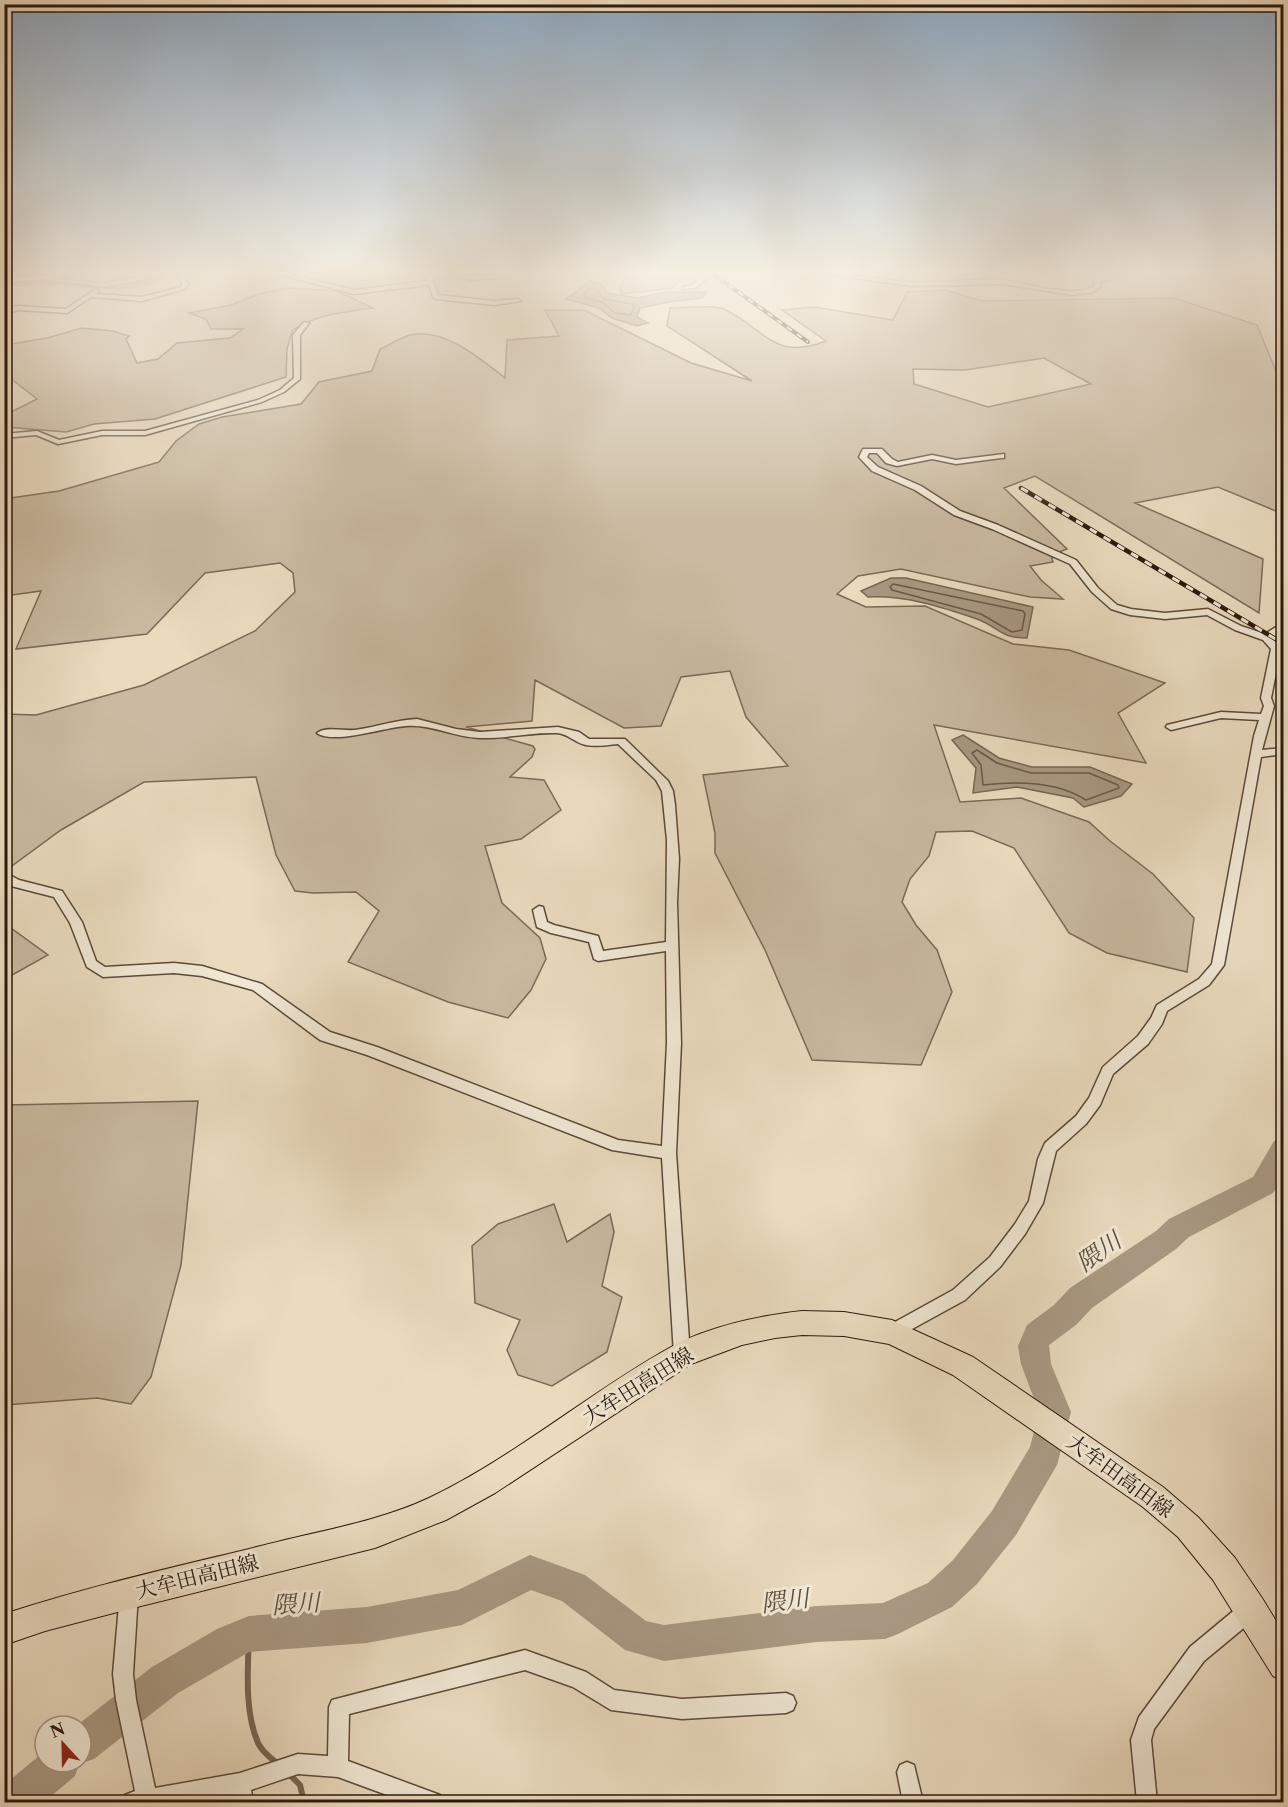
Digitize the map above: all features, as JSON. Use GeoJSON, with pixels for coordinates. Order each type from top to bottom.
{"type":"FeatureCollection","features":[{"type":"Feature","properties":{"kind":"main road","name":"大牟田高田線"},"geometry":{"type":"LineString","coordinates":[[4,1630],[45,1616],[129,1594],[375,1533],[436,1510],[485,1484],[682,1355],[742,1333],[802,1323],[844,1324],[892,1332],[963,1366],[1153,1497],[1188,1527],[1224,1569],[1284,1665]]}},
{"type":"Feature","properties":{"kind":"street"},"geometry":{"type":"LineString","coordinates":[[4,436],[38,433],[57,442],[102,433],[145,434],[260,401],[282,391],[297,379],[298,355]]}},
{"type":"Feature","properties":{"kind":"street"},"geometry":{"type":"LineString","coordinates":[[892,1332],[959,1295],[995,1263],[1036,1203],[1044,1159],[1050,1148],[1081,1120],[1095,1101],[1108,1071],[1143,1040],[1157,1020],[1162,1008],[1204,982],[1218,965],[1256,754],[1269,706],[1266,698],[1267,687],[1276,648],[1266,638],[1208,612],[1165,616],[1130,612],[1114,607],[1095,590],[1073,562],[995,527],[957,513],[918,488],[875,469],[864,457],[866,451],[879,451],[889,461],[897,464],[932,457],[957,462],[1001,456]]}},
{"type":"Feature","properties":{"kind":"street"},"geometry":{"type":"LineString","coordinates":[[1266,638],[1284,625]]}},
{"type":"Feature","properties":{"kind":"street"},"geometry":{"type":"LineString","coordinates":[[1171,727],[1221,715],[1265,717]]}},
{"type":"Feature","properties":{"kind":"street"},"geometry":{"type":"LineString","coordinates":[[322,734],[354,734],[396,723],[417,722],[456,732],[480,735],[558,730],[575,734],[587,742],[621,741],[666,785],[672,832],[674,1043],[669,1152],[682,1355]]}},
{"type":"Feature","properties":{"kind":"street"},"geometry":{"type":"LineString","coordinates":[[1256,754],[1284,751]]}},
{"type":"Feature","properties":{"kind":"street"},"geometry":{"type":"LineString","coordinates":[[4,876],[15,883],[58,894],[76,922],[91,964],[103,972],[174,968],[202,971],[257,987],[325,1036],[372,1051],[617,1146],[669,1152]]}},
{"type":"Feature","properties":{"kind":"street"},"geometry":{"type":"LineString","coordinates":[[539,910],[541,924],[551,929],[594,939],[598,956],[672,946]]}},
{"type":"Feature","properties":{"kind":"street"},"geometry":{"type":"LineString","coordinates":[[129,1594],[123,1674],[140,1801],[242,1793],[273,1773],[293,1766],[338,1767],[433,1803]]}},
{"type":"Feature","properties":{"kind":"street"},"geometry":{"type":"LineString","coordinates":[[1147,1803],[1141,1740],[1146,1724],[1197,1654],[1251,1609]]}},
{"type":"Feature","properties":{"kind":"street"},"geometry":{"type":"LineString","coordinates":[[338,1767],[339,1707],[525,1660],[579,1679],[610,1700],[682,1709],[786,1703]]}},
{"type":"Feature","properties":{"kind":"street"},"geometry":{"type":"LineString","coordinates":[[907,1772],[913,1803]]}},
{"type":"Feature","properties":{"kind":"shaded area"},"geometry":{"type":"Polygon","coordinates":[[[5,355],[133,355],[137,363],[158,359],[162,355],[287,355],[286,377],[155,419],[94,424],[66,432],[5,427],[5,415],[37,399],[5,374],[5,355]]]}},
{"type":"Feature","properties":{"kind":"shaded area"},"geometry":{"type":"Polygon","coordinates":[[[378,355],[475,355],[505,378],[506,355],[676,355],[691,363],[752,381],[712,355],[1270,355],[1283,388],[1283,514],[1218,487],[1135,503],[1263,559],[1259,613],[1035,476],[1004,488],[1067,549],[1051,555],[1053,562],[1030,566],[1041,580],[1063,599],[1030,597],[901,569],[858,576],[837,594],[866,607],[925,606],[1013,644],[1069,650],[1165,683],[1118,713],[1146,763],[934,725],[960,802],[1021,798],[1089,822],[1153,874],[1194,918],[1187,972],[1107,953],[1069,933],[1014,848],[972,831],[936,832],[929,856],[910,879],[902,902],[916,925],[937,950],[952,992],[921,1065],[812,1060],[765,950],[715,853],[715,833],[703,775],[788,766],[746,717],[730,671],[681,677],[661,726],[624,728],[535,680],[532,721],[466,727],[533,746],[535,749],[532,757],[510,777],[544,780],[561,810],[521,839],[485,846],[502,903],[540,938],[546,959],[531,990],[508,1018],[448,1002],[348,962],[379,911],[356,892],[295,891],[276,855],[256,777],[144,782],[61,830],[5,871],[5,714],[36,715],[144,685],[255,631],[295,592],[293,573],[280,563],[205,573],[147,634],[16,649],[41,591],[5,596],[4,499],[59,491],[159,462],[176,441],[199,424],[222,417],[301,404],[319,382],[372,371],[378,355]],[[1044,358],[965,370],[913,369],[914,384],[988,407],[1091,384],[1044,358]]]}},
{"type":"Feature","properties":{"kind":"shaded area"},"geometry":{"type":"Polygon","coordinates":[[[4,923],[48,955],[5,979],[4,979],[4,923]]]}},
{"type":"Feature","properties":{"kind":"shaded area"},"geometry":{"type":"Polygon","coordinates":[[[198,1101],[181,1265],[151,1377],[131,1404],[97,1398],[5,1405],[5,1105],[198,1101]]]}},
{"type":"Feature","properties":{"kind":"shaded area"},"geometry":{"type":"Polygon","coordinates":[[[554,1204],[567,1242],[610,1214],[614,1232],[602,1286],[622,1297],[607,1352],[552,1386],[518,1375],[507,1350],[520,1320],[475,1303],[472,1246],[498,1224],[554,1204]]]}},
{"type":"Feature","properties":{"kind":"water"},"geometry":{"type":"Polygon","coordinates":[[[891,578],[906,578],[1033,607],[1027,638],[1010,636],[977,619],[937,606],[896,598],[868,597],[861,591],[891,578]]]}},
{"type":"Feature","properties":{"kind":"water"},"geometry":{"type":"Polygon","coordinates":[[[963,735],[999,758],[1032,767],[1090,767],[1132,784],[1121,796],[1084,807],[1073,798],[1017,787],[973,793],[976,768],[952,740],[963,735]]]}},
{"type":"Feature","properties":{"kind":"waterway","name":"隈川"},"geometry":{"type":"LineString","coordinates":[[93,1737],[165,1680],[230,1642],[249,1634],[367,1625],[462,1607],[530,1572],[573,1587],[638,1637],[664,1643],[816,1624],[885,1621],[940,1595],[965,1572],[1004,1523],[1045,1453],[1055,1412],[1036,1364],[1033,1346],[1038,1335],[1065,1315],[1081,1298],[1166,1240],[1179,1228],[1263,1185],[1284,1149]]}},
{"type":"Feature","properties":{"kind":"waterway"},"geometry":{"type":"LineString","coordinates":[[249,1634],[248,1689],[254,1731],[260,1746],[278,1764]]}},
{"type":"Feature","properties":{"kind":"waterway"},"geometry":{"type":"LineString","coordinates":[[288,1773],[300,1785],[304,1802]]}},
{"type":"Feature","properties":{"kind":"waterway","name":"隈川"},"geometry":{"type":"LineString","coordinates":[[15,1802],[47,1774]]}},
{"type":"Feature","properties":{"kind":"railway"},"geometry":{"type":"LineString","coordinates":[[1021,488],[1284,644]]}}]}
